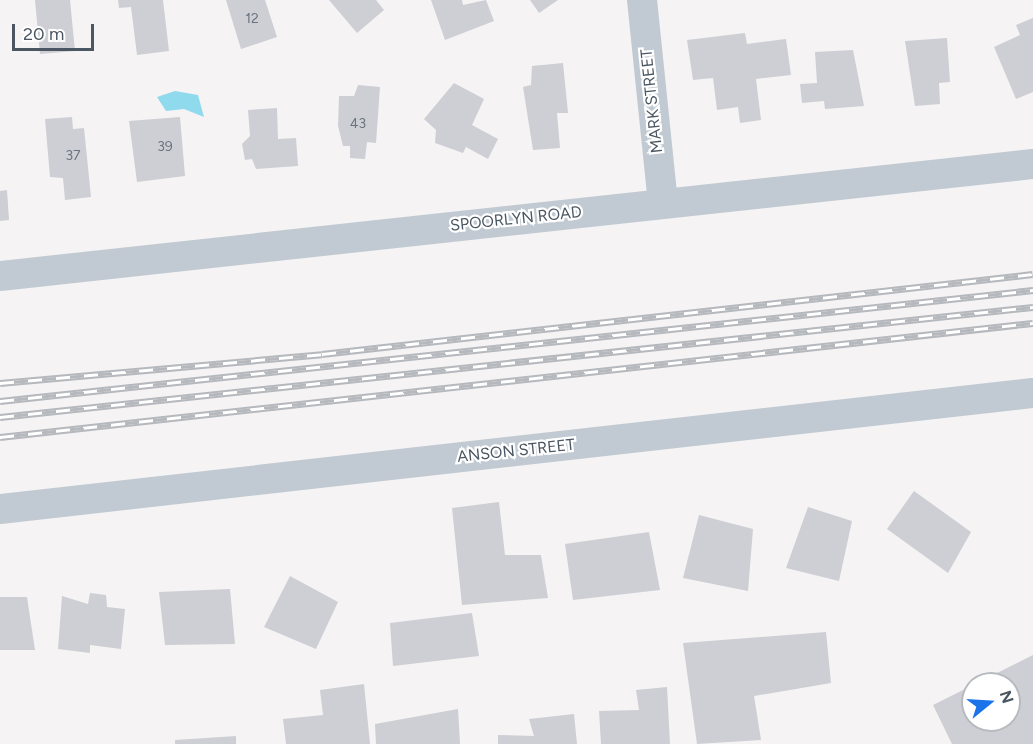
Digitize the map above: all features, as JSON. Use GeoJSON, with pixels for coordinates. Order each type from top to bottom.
{"type":"FeatureCollection","features":[{"type":"Feature","properties":{"kind":"street","name":"MARK STREET"},"geometry":{"type":"LineString","coordinates":[[642,0],[663,202]]}},
{"type":"Feature","properties":{"kind":"street","name":"SPOORLYN ROAD"},"geometry":{"type":"LineString","coordinates":[[0,276],[663,202],[1033,164]]}},
{"type":"Feature","properties":{"kind":"street","name":"ANSON STREET"},"geometry":{"type":"LineString","coordinates":[[0,509],[1033,393]]}},
{"type":"Feature","properties":{"kind":"water"},"geometry":{"type":"Polygon","coordinates":[[[175,91],[198,95],[204,117],[184,109],[166,111],[157,97],[175,91]]]}},
{"type":"Feature","properties":{"kind":"building"},"geometry":{"type":"Polygon","coordinates":[[[35,0],[70,0],[75,51],[40,54],[35,0]]]}},
{"type":"Feature","properties":{"kind":"building"},"geometry":{"type":"Polygon","coordinates":[[[118,0],[163,0],[169,51],[137,55],[131,7],[119,8],[118,0]]]}},
{"type":"Feature","properties":{"kind":"building"},"geometry":{"type":"Polygon","coordinates":[[[226,0],[265,0],[277,37],[241,49],[226,0]]]}},
{"type":"Feature","properties":{"kind":"building"},"geometry":{"type":"Polygon","coordinates":[[[329,0],[376,0],[384,10],[357,33],[329,0]]]}},
{"type":"Feature","properties":{"kind":"building"},"geometry":{"type":"Polygon","coordinates":[[[431,0],[462,0],[463,5],[486,0],[494,21],[445,40],[431,0]]]}},
{"type":"Feature","properties":{"kind":"building"},"geometry":{"type":"Polygon","coordinates":[[[530,0],[558,0],[539,13],[530,0]]]}},
{"type":"Feature","properties":{"kind":"building"},"geometry":{"type":"Polygon","coordinates":[[[1033,18],[1033,92],[1016,99],[994,47],[1020,35],[1016,25],[1033,18]]]}},
{"type":"Feature","properties":{"kind":"building"},"geometry":{"type":"Polygon","coordinates":[[[745,33],[747,44],[786,39],[791,75],[756,79],[761,120],[740,123],[738,107],[717,110],[713,78],[693,80],[687,40],[745,33]]]}},
{"type":"Feature","properties":{"kind":"building"},"geometry":{"type":"Polygon","coordinates":[[[947,38],[950,82],[939,83],[940,104],[915,106],[905,41],[947,38]]]}},
{"type":"Feature","properties":{"kind":"building"},"geometry":{"type":"Polygon","coordinates":[[[853,50],[864,106],[825,109],[824,101],[802,103],[800,84],[817,83],[815,52],[853,50]]]}},
{"type":"Feature","properties":{"kind":"building"},"geometry":{"type":"Polygon","coordinates":[[[563,63],[568,113],[557,113],[560,148],[533,150],[523,87],[531,85],[532,66],[563,63]]]}},
{"type":"Feature","properties":{"kind":"building"},"geometry":{"type":"Polygon","coordinates":[[[454,83],[484,99],[472,125],[498,139],[488,159],[466,147],[463,153],[435,143],[436,130],[424,119],[454,83]]]}},
{"type":"Feature","properties":{"kind":"building"},"geometry":{"type":"Polygon","coordinates":[[[358,85],[380,87],[376,143],[367,142],[365,159],[350,158],[350,146],[343,146],[338,126],[339,96],[354,96],[358,85]]]}},
{"type":"Feature","properties":{"kind":"building"},"geometry":{"type":"Polygon","coordinates":[[[277,108],[278,139],[296,138],[298,166],[256,169],[252,159],[245,160],[242,144],[250,136],[248,110],[277,108]]]}},
{"type":"Feature","properties":{"kind":"building"},"geometry":{"type":"Polygon","coordinates":[[[72,117],[73,129],[84,128],[91,197],[65,200],[63,178],[50,177],[45,119],[72,117]]]}},
{"type":"Feature","properties":{"kind":"building"},"geometry":{"type":"Polygon","coordinates":[[[180,117],[185,176],[137,182],[129,121],[180,117]]]}},
{"type":"Feature","properties":{"kind":"building"},"geometry":{"type":"Polygon","coordinates":[[[7,190],[9,220],[0,221],[0,191],[7,190]]]}},
{"type":"Feature","properties":{"kind":"building"},"geometry":{"type":"Polygon","coordinates":[[[914,491],[971,532],[948,573],[887,529],[914,491]]]}},
{"type":"Feature","properties":{"kind":"building"},"geometry":{"type":"Polygon","coordinates":[[[499,502],[505,555],[541,555],[548,598],[462,605],[452,508],[499,502]]]}},
{"type":"Feature","properties":{"kind":"building"},"geometry":{"type":"Polygon","coordinates":[[[808,507],[852,521],[839,581],[786,568],[808,507]]]}},
{"type":"Feature","properties":{"kind":"building"},"geometry":{"type":"Polygon","coordinates":[[[699,515],[753,529],[748,591],[683,578],[699,515]]]}},
{"type":"Feature","properties":{"kind":"building"},"geometry":{"type":"Polygon","coordinates":[[[649,532],[660,590],[573,600],[565,544],[649,532]]]}},
{"type":"Feature","properties":{"kind":"building"},"geometry":{"type":"Polygon","coordinates":[[[290,576],[338,602],[316,649],[264,627],[290,576]]]}},
{"type":"Feature","properties":{"kind":"building"},"geometry":{"type":"Polygon","coordinates":[[[230,589],[235,644],[165,645],[159,592],[230,589]]]}},
{"type":"Feature","properties":{"kind":"building"},"geometry":{"type":"Polygon","coordinates":[[[90,593],[106,595],[107,607],[125,609],[121,649],[90,645],[90,653],[58,649],[62,596],[88,604],[90,593]]]}},
{"type":"Feature","properties":{"kind":"building"},"geometry":{"type":"Polygon","coordinates":[[[0,597],[27,597],[35,650],[0,650],[0,597]]]}},
{"type":"Feature","properties":{"kind":"building"},"geometry":{"type":"Polygon","coordinates":[[[472,613],[479,656],[393,666],[390,623],[472,613]]]}},
{"type":"Feature","properties":{"kind":"building"},"geometry":{"type":"Polygon","coordinates":[[[826,632],[831,683],[754,696],[761,740],[697,744],[683,643],[826,632]]]}},
{"type":"Feature","properties":{"kind":"building"},"geometry":{"type":"Polygon","coordinates":[[[1033,655],[1033,744],[952,744],[933,705],[961,691],[961,732],[1021,732],[1021,672],[999,672],[1033,655]]]}},
{"type":"Feature","properties":{"kind":"building"},"geometry":{"type":"Polygon","coordinates":[[[364,684],[370,744],[286,744],[283,719],[323,715],[320,690],[364,684]]]}},
{"type":"Feature","properties":{"kind":"building"},"geometry":{"type":"Polygon","coordinates":[[[667,687],[670,744],[601,744],[599,711],[639,710],[636,690],[667,687]]]}},
{"type":"Feature","properties":{"kind":"building"},"geometry":{"type":"Polygon","coordinates":[[[458,709],[460,744],[376,744],[375,724],[458,709]]]}},
{"type":"Feature","properties":{"kind":"building"},"geometry":{"type":"Polygon","coordinates":[[[574,714],[577,744],[498,744],[498,735],[534,736],[529,719],[574,714]]]}},
{"type":"Feature","properties":{"kind":"building"},"geometry":{"type":"Polygon","coordinates":[[[236,736],[236,744],[175,744],[175,740],[236,736]]]}},
{"type":"Feature","properties":{"kind":"railway"},"geometry":{"type":"LineString","coordinates":[[0,383],[322,354],[1033,274]]}},
{"type":"Feature","properties":{"kind":"railway"},"geometry":{"type":"LineString","coordinates":[[0,401],[1033,290]]}},
{"type":"Feature","properties":{"kind":"railway"},"geometry":{"type":"LineString","coordinates":[[0,417],[1033,307]]}},
{"type":"Feature","properties":{"kind":"railway"},"geometry":{"type":"LineString","coordinates":[[0,437],[1033,323]]}}]}
